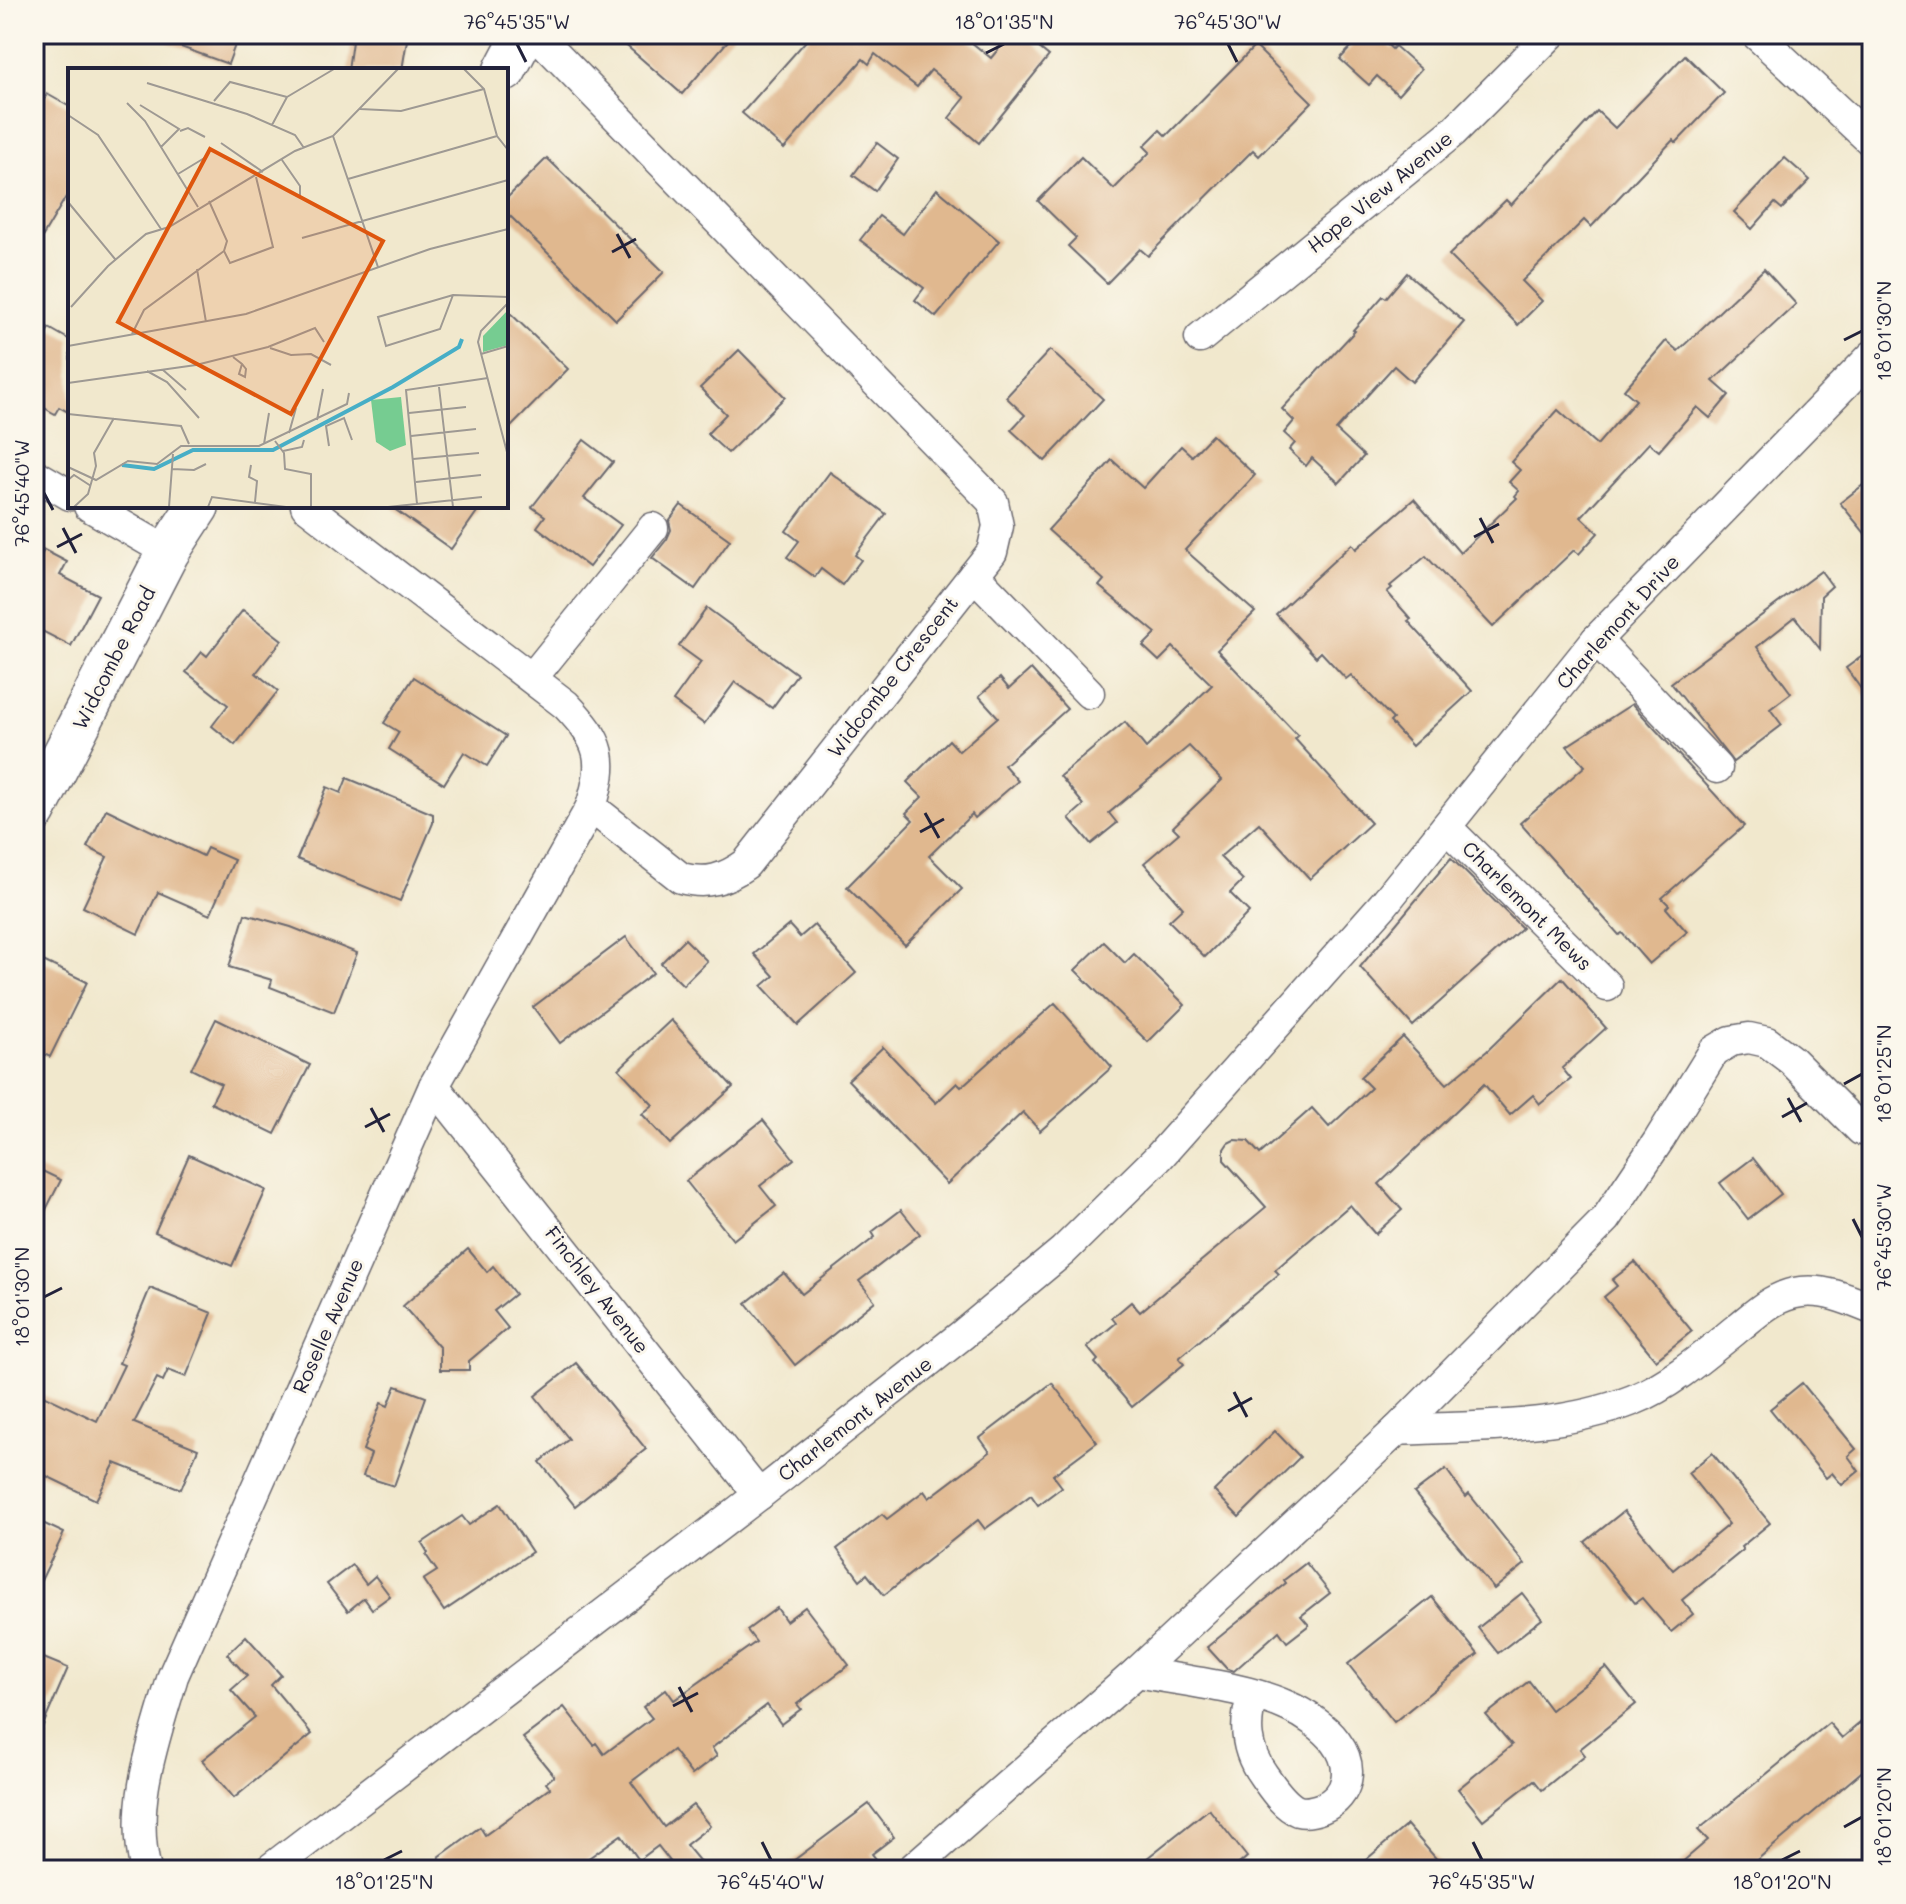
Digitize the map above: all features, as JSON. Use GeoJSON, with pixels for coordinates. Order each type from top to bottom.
{"type":"FeatureCollection","features":[{"type":"Feature","properties":{"kind":"street"},"geometry":{"type":"LineString","coordinates":[[506,68],[524,34]]}},
{"type":"Feature","properties":{"kind":"street","name":"Widcombe Crescent"},"geometry":{"type":"LineString","coordinates":[[536,34],[993,502],[998,526],[992,552],[746,864],[731,875],[714,881],[697,882],[681,878],[591,807]]}},
{"type":"Feature","properties":{"kind":"street","name":"Hope View Avenue"},"geometry":{"type":"LineString","coordinates":[[1200,338],[1453,132],[1551,34]]}},
{"type":"Feature","properties":{"kind":"street"},"geometry":{"type":"LineString","coordinates":[[1756,34],[1872,142]]}},
{"type":"Feature","properties":{"kind":"street","name":"Charlemont Drive"},"geometry":{"type":"LineString","coordinates":[[1383,905],[1596,640],[1872,356]]}},
{"type":"Feature","properties":{"kind":"street"},"geometry":{"type":"LineString","coordinates":[[34,474],[68,494]]}},
{"type":"Feature","properties":{"kind":"street"},"geometry":{"type":"LineString","coordinates":[[92,508],[168,552]]}},
{"type":"Feature","properties":{"kind":"street","name":"Widcombe Road"},"geometry":{"type":"LineString","coordinates":[[34,812],[168,552],[197,508]]}},
{"type":"Feature","properties":{"kind":"street"},"geometry":{"type":"LineString","coordinates":[[309,508],[532,678],[584,723],[596,745],[601,774],[591,807]]}},
{"type":"Feature","properties":{"kind":"street"},"geometry":{"type":"LineString","coordinates":[[532,678],[653,528]]}},
{"type":"Feature","properties":{"kind":"street"},"geometry":{"type":"LineString","coordinates":[[974,575],[1089,693]]}},
{"type":"Feature","properties":{"kind":"street"},"geometry":{"type":"LineString","coordinates":[[1596,640],[1717,768]]}},
{"type":"Feature","properties":{"kind":"street","name":"Roselle Avenue"},"geometry":{"type":"LineString","coordinates":[[146,1870],[139,1824],[146,1777],[173,1676],[434,1086],[591,807]]}},
{"type":"Feature","properties":{"kind":"street","name":"Charlemont Mews"},"geometry":{"type":"LineString","coordinates":[[1446,827],[1607,986]]}},
{"type":"Feature","properties":{"kind":"street","name":"Charlemont Avenue"},"geometry":{"type":"LineString","coordinates":[[269,1870],[759,1495],[962,1335],[1074,1240],[1159,1157],[1383,905]]}},
{"type":"Feature","properties":{"kind":"street"},"geometry":{"type":"LineString","coordinates":[[911,1870],[1137,1672],[1397,1430],[1606,1219],[1714,1051],[1731,1041],[1749,1038],[1767,1042],[1791,1060],[1861,1130]]}},
{"type":"Feature","properties":{"kind":"street","name":"Finchley Avenue"},"geometry":{"type":"LineString","coordinates":[[434,1086],[759,1495]]}},
{"type":"Feature","properties":{"kind":"street"},"geometry":{"type":"LineString","coordinates":[[1397,1430],[1545,1421],[1594,1412],[1635,1399],[1676,1376],[1762,1307],[1783,1296],[1803,1291],[1827,1293],[1872,1309]]}},
{"type":"Feature","properties":{"kind":"street"},"geometry":{"type":"LineString","coordinates":[[1137,1672],[1253,1695]]}},
{"type":"Feature","properties":{"kind":"building"},"geometry":{"type":"Polygon","coordinates":[[[153,34],[239,34],[228,64],[153,37],[153,34]]]}},
{"type":"Feature","properties":{"kind":"building"},"geometry":{"type":"Polygon","coordinates":[[[353,34],[408,34],[402,68],[348,68],[353,34]]]}},
{"type":"Feature","properties":{"kind":"building"},"geometry":{"type":"Polygon","coordinates":[[[613,34],[734,34],[682,94],[613,34]]]}},
{"type":"Feature","properties":{"kind":"building"},"geometry":{"type":"Polygon","coordinates":[[[812,34],[961,34],[991,58],[1011,34],[1022,34],[1049,56],[979,143],[949,118],[965,98],[931,70],[917,87],[875,54],[869,64],[863,59],[784,149],[742,113],[812,34]]]}},
{"type":"Feature","properties":{"kind":"building"},"geometry":{"type":"Polygon","coordinates":[[[1363,34],[1376,34],[1421,69],[1398,95],[1377,76],[1369,85],[1340,59],[1363,34]]]}},
{"type":"Feature","properties":{"kind":"building"},"geometry":{"type":"Polygon","coordinates":[[[1255,46],[1312,102],[1259,156],[1253,150],[1148,256],[1140,249],[1107,283],[1068,246],[1076,238],[1038,201],[1081,157],[1114,189],[1150,152],[1144,146],[1160,130],[1166,136],[1255,46]]]}},
{"type":"Feature","properties":{"kind":"building"},"geometry":{"type":"Polygon","coordinates":[[[1685,55],[1724,93],[1676,143],[1673,140],[1591,227],[1584,220],[1522,281],[1542,301],[1518,325],[1449,255],[1506,200],[1511,205],[1597,111],[1615,128],[1685,55]]]}},
{"type":"Feature","properties":{"kind":"building"},"geometry":{"type":"Polygon","coordinates":[[[47,94],[68,106],[68,193],[34,251],[34,119],[47,94]]]}},
{"type":"Feature","properties":{"kind":"building"},"geometry":{"type":"Polygon","coordinates":[[[877,143],[898,159],[875,191],[853,175],[877,143]]]}},
{"type":"Feature","properties":{"kind":"building"},"geometry":{"type":"Polygon","coordinates":[[[547,158],[664,272],[616,320],[508,214],[508,197],[547,158]]]}},
{"type":"Feature","properties":{"kind":"building"},"geometry":{"type":"Polygon","coordinates":[[[1785,158],[1810,180],[1782,209],[1775,203],[1752,229],[1734,212],[1785,158]]]}},
{"type":"Feature","properties":{"kind":"building"},"geometry":{"type":"Polygon","coordinates":[[[937,189],[999,241],[936,317],[915,300],[924,288],[860,240],[879,216],[903,234],[937,189]]]}},
{"type":"Feature","properties":{"kind":"building"},"geometry":{"type":"Polygon","coordinates":[[[1764,269],[1796,304],[1713,381],[1729,395],[1710,418],[1697,407],[1659,451],[1649,443],[1581,517],[1598,533],[1579,554],[1574,550],[1493,627],[1426,556],[1390,586],[1392,588],[1387,592],[1411,619],[1408,621],[1472,691],[1412,746],[1390,722],[1393,719],[1351,675],[1346,679],[1321,652],[1316,657],[1276,614],[1352,544],[1356,549],[1414,499],[1460,553],[1517,498],[1515,496],[1519,491],[1509,482],[1520,470],[1511,462],[1558,410],[1597,445],[1636,400],[1624,390],[1666,341],[1678,351],[1764,269]]]}},
{"type":"Feature","properties":{"kind":"building"},"geometry":{"type":"Polygon","coordinates":[[[1407,273],[1464,322],[1412,382],[1394,366],[1336,430],[1364,456],[1339,483],[1312,458],[1306,466],[1289,450],[1295,443],[1284,433],[1294,421],[1282,409],[1407,273]]]}},
{"type":"Feature","properties":{"kind":"building"},"geometry":{"type":"Polygon","coordinates":[[[508,311],[568,369],[508,430],[508,311]]]}},
{"type":"Feature","properties":{"kind":"building"},"geometry":{"type":"Polygon","coordinates":[[[49,328],[68,339],[68,412],[59,407],[55,414],[34,402],[34,354],[49,328]]]}},
{"type":"Feature","properties":{"kind":"building"},"geometry":{"type":"Polygon","coordinates":[[[739,350],[785,397],[728,453],[707,434],[726,414],[700,388],[739,350]]]}},
{"type":"Feature","properties":{"kind":"building"},"geometry":{"type":"Polygon","coordinates":[[[1050,350],[1103,399],[1045,461],[1011,430],[1025,415],[1006,397],[1050,350]]]}},
{"type":"Feature","properties":{"kind":"building"},"geometry":{"type":"Polygon","coordinates":[[[1212,435],[1255,475],[1185,550],[1255,612],[1217,650],[1298,736],[1295,739],[1371,823],[1310,879],[1259,823],[1220,857],[1243,880],[1230,893],[1249,912],[1205,957],[1169,921],[1183,908],[1144,863],[1179,833],[1173,827],[1222,780],[1189,746],[1109,813],[1117,823],[1091,844],[1069,818],[1084,805],[1060,776],[1125,722],[1146,748],[1212,685],[1173,647],[1159,661],[1143,646],[1156,633],[1099,586],[1104,580],[1048,530],[1112,460],[1143,488],[1181,446],[1192,456],[1212,435]]]}},
{"type":"Feature","properties":{"kind":"building"},"geometry":{"type":"Polygon","coordinates":[[[584,440],[613,462],[584,498],[621,525],[589,567],[537,527],[545,516],[532,507],[584,440]]]}},
{"type":"Feature","properties":{"kind":"building"},"geometry":{"type":"Polygon","coordinates":[[[830,472],[886,514],[855,555],[861,560],[842,585],[821,569],[815,577],[787,557],[799,541],[786,531],[830,472]]]}},
{"type":"Feature","properties":{"kind":"building"},"geometry":{"type":"Polygon","coordinates":[[[1872,478],[1872,542],[1840,503],[1872,478]]]}},
{"type":"Feature","properties":{"kind":"building"},"geometry":{"type":"Polygon","coordinates":[[[681,505],[730,540],[695,589],[652,558],[667,539],[671,530],[669,521],[681,505]]]}},
{"type":"Feature","properties":{"kind":"building"},"geometry":{"type":"Polygon","coordinates":[[[393,508],[480,508],[451,549],[393,508]]]}},
{"type":"Feature","properties":{"kind":"building"},"geometry":{"type":"Polygon","coordinates":[[[44,550],[67,562],[60,575],[98,595],[71,646],[34,627],[34,568],[44,550]]]}},
{"type":"Feature","properties":{"kind":"building"},"geometry":{"type":"Polygon","coordinates":[[[1821,571],[1832,586],[1821,596],[1820,649],[1795,617],[1757,647],[1791,693],[1770,709],[1782,725],[1733,762],[1671,683],[1821,571]]]}},
{"type":"Feature","properties":{"kind":"building"},"geometry":{"type":"Polygon","coordinates":[[[707,608],[797,674],[772,708],[735,682],[704,724],[673,701],[701,662],[679,646],[707,608]]]}},
{"type":"Feature","properties":{"kind":"building"},"geometry":{"type":"Polygon","coordinates":[[[243,610],[282,640],[256,673],[278,691],[235,745],[212,726],[228,705],[186,672],[202,652],[207,656],[243,610]]]}},
{"type":"Feature","properties":{"kind":"building"},"geometry":{"type":"Polygon","coordinates":[[[1872,649],[1872,704],[1846,668],[1872,649]]]}},
{"type":"Feature","properties":{"kind":"building"},"geometry":{"type":"Polygon","coordinates":[[[1031,669],[1067,709],[1004,765],[1018,781],[975,818],[972,814],[929,856],[962,889],[905,945],[847,887],[913,820],[906,813],[922,797],[907,782],[949,740],[959,751],[998,717],[979,696],[1000,678],[1009,689],[1031,669]]]}},
{"type":"Feature","properties":{"kind":"building"},"geometry":{"type":"Polygon","coordinates":[[[414,677],[506,736],[487,766],[464,752],[444,784],[389,749],[399,732],[384,723],[414,677]]]}},
{"type":"Feature","properties":{"kind":"building"},"geometry":{"type":"Polygon","coordinates":[[[1632,704],[1744,826],[1662,898],[1669,905],[1666,908],[1687,932],[1649,964],[1622,933],[1619,935],[1520,823],[1585,766],[1567,746],[1632,704]]]}},
{"type":"Feature","properties":{"kind":"building"},"geometry":{"type":"Polygon","coordinates":[[[347,778],[433,814],[433,823],[400,901],[297,859],[327,787],[341,793],[347,778]]]}},
{"type":"Feature","properties":{"kind":"building"},"geometry":{"type":"Polygon","coordinates":[[[106,809],[203,856],[207,848],[234,860],[210,915],[158,892],[138,934],[83,907],[107,857],[87,847],[106,809]]]}},
{"type":"Feature","properties":{"kind":"building"},"geometry":{"type":"Polygon","coordinates":[[[1451,858],[1522,928],[1413,1026],[1360,967],[1451,858]]]}},
{"type":"Feature","properties":{"kind":"building"},"geometry":{"type":"Polygon","coordinates":[[[245,914],[291,927],[357,953],[334,1012],[270,987],[272,980],[229,967],[245,914]]]}},
{"type":"Feature","properties":{"kind":"building"},"geometry":{"type":"Polygon","coordinates":[[[789,925],[800,937],[814,925],[856,973],[798,1025],[762,986],[774,976],[754,954],[789,925]]]}},
{"type":"Feature","properties":{"kind":"building"},"geometry":{"type":"Polygon","coordinates":[[[626,937],[653,973],[560,1043],[533,1007],[626,937]]]}},
{"type":"Feature","properties":{"kind":"building"},"geometry":{"type":"Polygon","coordinates":[[[685,939],[707,961],[683,985],[661,963],[685,939]]]}},
{"type":"Feature","properties":{"kind":"building"},"geometry":{"type":"Polygon","coordinates":[[[1104,942],[1125,963],[1134,954],[1185,1005],[1148,1042],[1075,970],[1104,942]]]}},
{"type":"Feature","properties":{"kind":"building"},"geometry":{"type":"Polygon","coordinates":[[[41,960],[87,982],[50,1057],[34,1049],[34,974],[41,960]]]}},
{"type":"Feature","properties":{"kind":"building"},"geometry":{"type":"Polygon","coordinates":[[[1562,978],[1606,1028],[1562,1068],[1571,1079],[1540,1104],[1533,1095],[1510,1115],[1484,1084],[1379,1184],[1402,1210],[1375,1234],[1350,1205],[1275,1270],[1279,1274],[1179,1358],[1184,1364],[1132,1407],[1095,1363],[1098,1360],[1087,1347],[1116,1323],[1112,1318],[1131,1302],[1140,1312],[1266,1207],[1224,1160],[1224,1149],[1228,1143],[1248,1141],[1260,1154],[1312,1108],[1329,1127],[1371,1088],[1360,1077],[1403,1037],[1447,1084],[1487,1051],[1562,978]]]}},
{"type":"Feature","properties":{"kind":"building"},"geometry":{"type":"Polygon","coordinates":[[[1055,1003],[1112,1067],[1040,1131],[1023,1112],[947,1184],[848,1080],[883,1047],[936,1103],[957,1083],[961,1087],[1055,1003]]]}},
{"type":"Feature","properties":{"kind":"building"},"geometry":{"type":"Polygon","coordinates":[[[216,1019],[310,1065],[275,1134],[211,1103],[221,1084],[191,1069],[216,1019]]]}},
{"type":"Feature","properties":{"kind":"building"},"geometry":{"type":"Polygon","coordinates":[[[671,1020],[733,1087],[670,1144],[642,1114],[653,1105],[619,1069],[671,1020]]]}},
{"type":"Feature","properties":{"kind":"building"},"geometry":{"type":"Polygon","coordinates":[[[763,1120],[794,1159],[760,1186],[776,1206],[733,1240],[686,1181],[763,1120]]]}},
{"type":"Feature","properties":{"kind":"building"},"geometry":{"type":"Polygon","coordinates":[[[189,1155],[266,1190],[232,1266],[155,1232],[189,1155]]]}},
{"type":"Feature","properties":{"kind":"building"},"geometry":{"type":"Polygon","coordinates":[[[1753,1158],[1781,1194],[1748,1219],[1720,1183],[1753,1158]]]}},
{"type":"Feature","properties":{"kind":"building"},"geometry":{"type":"Polygon","coordinates":[[[34,1167],[61,1180],[34,1233],[34,1167]]]}},
{"type":"Feature","properties":{"kind":"building"},"geometry":{"type":"Polygon","coordinates":[[[901,1210],[920,1234],[859,1281],[875,1301],[795,1365],[746,1303],[784,1273],[802,1294],[875,1237],[872,1232],[901,1210]]]}},
{"type":"Feature","properties":{"kind":"building"},"geometry":{"type":"Polygon","coordinates":[[[468,1249],[487,1272],[493,1266],[515,1294],[494,1311],[508,1328],[469,1361],[469,1370],[440,1370],[440,1348],[403,1306],[468,1249]]]}},
{"type":"Feature","properties":{"kind":"building"},"geometry":{"type":"Polygon","coordinates":[[[1635,1262],[1692,1331],[1656,1360],[1604,1297],[1617,1286],[1612,1280],[1635,1262]]]}},
{"type":"Feature","properties":{"kind":"building"},"geometry":{"type":"Polygon","coordinates":[[[150,1288],[212,1313],[186,1377],[168,1370],[163,1381],[157,1378],[134,1423],[198,1449],[181,1489],[115,1463],[96,1500],[34,1470],[34,1414],[43,1395],[97,1421],[124,1365],[119,1363],[150,1288]]]}},
{"type":"Feature","properties":{"kind":"building"},"geometry":{"type":"Polygon","coordinates":[[[576,1363],[646,1449],[575,1506],[540,1462],[569,1439],[535,1396],[576,1363]]]}},
{"type":"Feature","properties":{"kind":"building"},"geometry":{"type":"Polygon","coordinates":[[[1052,1383],[1097,1442],[1053,1475],[1062,1487],[1038,1505],[1031,1495],[985,1529],[978,1520],[884,1595],[867,1574],[860,1580],[837,1549],[882,1514],[887,1519],[924,1491],[929,1498],[990,1452],[980,1438],[1052,1383]]]}},
{"type":"Feature","properties":{"kind":"building"},"geometry":{"type":"Polygon","coordinates":[[[1802,1383],[1856,1449],[1848,1456],[1859,1471],[1842,1485],[1832,1473],[1826,1478],[1770,1409],[1802,1383]]]}},
{"type":"Feature","properties":{"kind":"building"},"geometry":{"type":"Polygon","coordinates":[[[396,1386],[426,1397],[394,1486],[363,1476],[371,1454],[363,1450],[381,1403],[388,1406],[396,1386]]]}},
{"type":"Feature","properties":{"kind":"building"},"geometry":{"type":"Polygon","coordinates":[[[1275,1431],[1300,1457],[1239,1517],[1214,1491],[1275,1431]]]}},
{"type":"Feature","properties":{"kind":"building"},"geometry":{"type":"Polygon","coordinates":[[[1712,1453],[1770,1523],[1741,1547],[1743,1550],[1682,1600],[1693,1614],[1671,1632],[1642,1598],[1635,1603],[1585,1542],[1624,1511],[1673,1570],[1729,1524],[1688,1473],[1712,1453]]]}},
{"type":"Feature","properties":{"kind":"building"},"geometry":{"type":"Polygon","coordinates":[[[1446,1469],[1466,1497],[1469,1494],[1525,1564],[1494,1589],[1414,1493],[1446,1469]]]}},
{"type":"Feature","properties":{"kind":"building"},"geometry":{"type":"Polygon","coordinates":[[[500,1504],[532,1552],[444,1611],[423,1580],[437,1571],[422,1543],[462,1516],[469,1525],[500,1504]]]}},
{"type":"Feature","properties":{"kind":"building"},"geometry":{"type":"Polygon","coordinates":[[[34,1519],[64,1533],[34,1595],[34,1519]]]}},
{"type":"Feature","properties":{"kind":"building"},"geometry":{"type":"Polygon","coordinates":[[[1306,1563],[1330,1593],[1301,1616],[1309,1625],[1287,1642],[1279,1631],[1234,1671],[1227,1669],[1207,1647],[1306,1563]]]}},
{"type":"Feature","properties":{"kind":"building"},"geometry":{"type":"Polygon","coordinates":[[[352,1565],[366,1584],[375,1576],[390,1596],[372,1609],[364,1598],[348,1611],[327,1584],[352,1565]]]}},
{"type":"Feature","properties":{"kind":"building"},"geometry":{"type":"Polygon","coordinates":[[[1522,1593],[1542,1619],[1498,1653],[1478,1628],[1522,1593]]]}},
{"type":"Feature","properties":{"kind":"building"},"geometry":{"type":"Polygon","coordinates":[[[1432,1597],[1478,1654],[1394,1722],[1348,1664],[1432,1597]]]}},
{"type":"Feature","properties":{"kind":"building"},"geometry":{"type":"Polygon","coordinates":[[[805,1607],[849,1665],[797,1704],[801,1709],[781,1724],[767,1705],[712,1748],[717,1756],[692,1775],[673,1750],[631,1782],[664,1827],[693,1805],[710,1826],[686,1845],[707,1870],[677,1870],[658,1846],[639,1860],[621,1835],[572,1870],[448,1870],[439,1857],[480,1827],[485,1835],[550,1788],[546,1783],[554,1776],[523,1738],[564,1707],[604,1754],[652,1718],[643,1707],[666,1689],[674,1700],[756,1642],[747,1630],[777,1608],[786,1621],[805,1607]]]}},
{"type":"Feature","properties":{"kind":"building"},"geometry":{"type":"Polygon","coordinates":[[[246,1636],[281,1675],[271,1685],[312,1734],[234,1798],[202,1760],[255,1717],[231,1690],[247,1676],[227,1654],[246,1636]]]}},
{"type":"Feature","properties":{"kind":"building"},"geometry":{"type":"Polygon","coordinates":[[[34,1654],[68,1668],[34,1746],[34,1654]]]}},
{"type":"Feature","properties":{"kind":"building"},"geometry":{"type":"Polygon","coordinates":[[[1606,1667],[1636,1704],[1580,1749],[1585,1755],[1542,1790],[1534,1780],[1483,1820],[1458,1789],[1512,1745],[1486,1715],[1529,1681],[1551,1710],[1606,1667]]]}},
{"type":"Feature","properties":{"kind":"building"},"geometry":{"type":"Polygon","coordinates":[[[1872,1713],[1872,1763],[1745,1870],[1673,1870],[1708,1840],[1698,1830],[1829,1723],[1842,1738],[1872,1713]]]}},
{"type":"Feature","properties":{"kind":"building"},"geometry":{"type":"Polygon","coordinates":[[[869,1804],[894,1837],[872,1854],[885,1870],[781,1870],[869,1804]]]}},
{"type":"Feature","properties":{"kind":"building"},"geometry":{"type":"Polygon","coordinates":[[[1209,1809],[1247,1857],[1232,1870],[1132,1870],[1209,1809]]]}},
{"type":"Feature","properties":{"kind":"building"},"geometry":{"type":"Polygon","coordinates":[[[1407,1825],[1446,1870],[1354,1870],[1407,1825]]]}}]}
